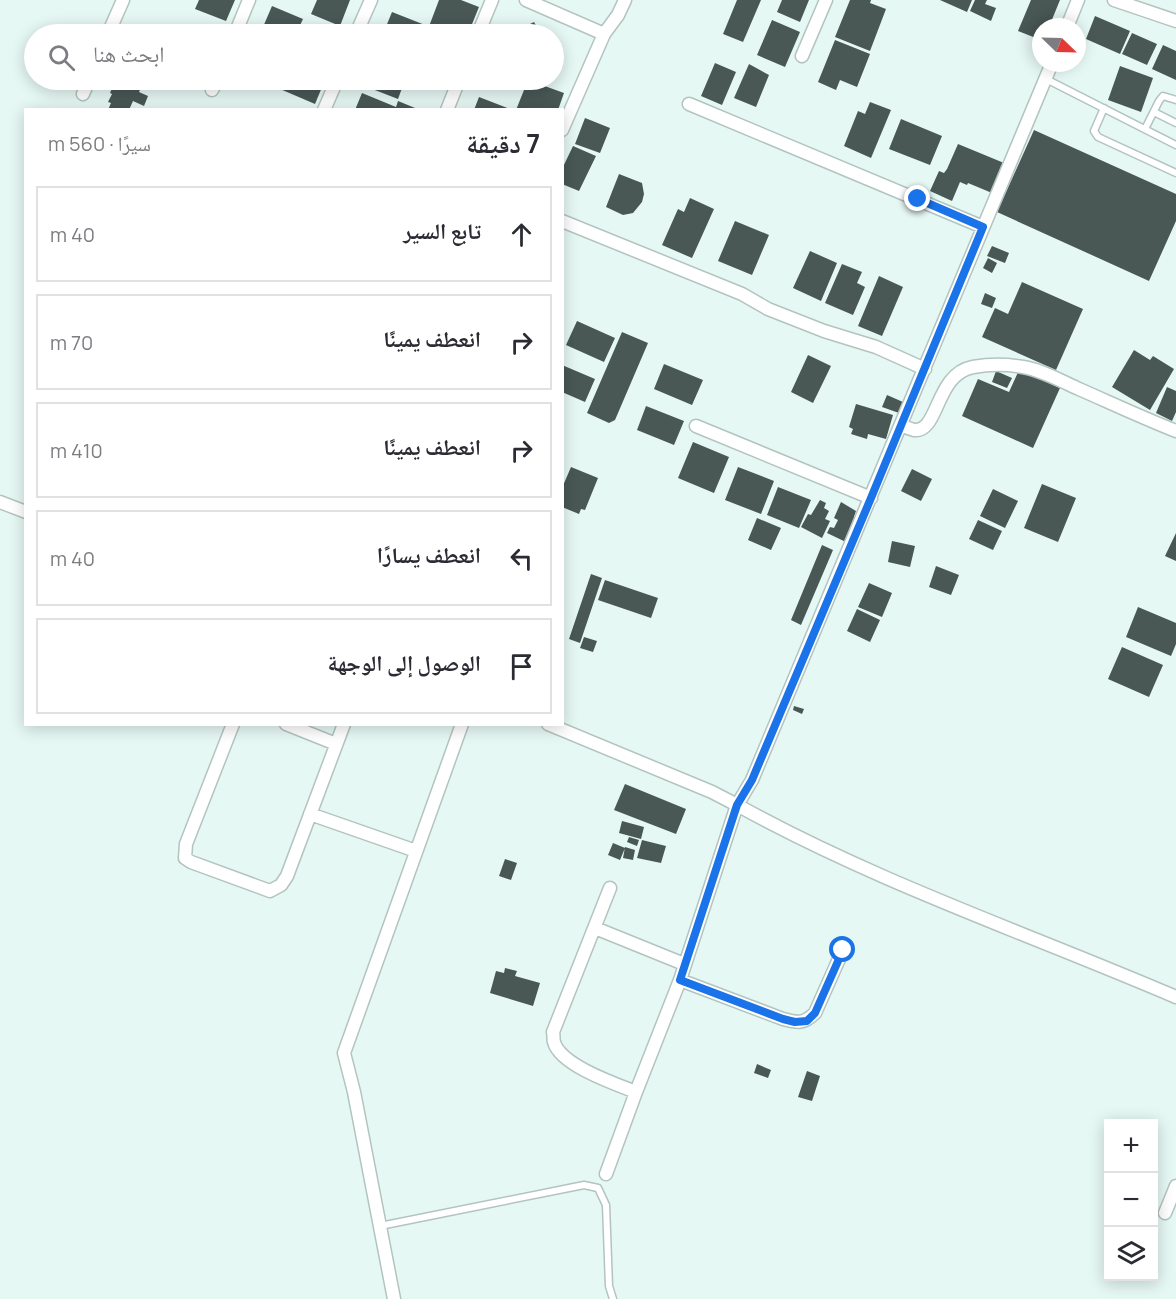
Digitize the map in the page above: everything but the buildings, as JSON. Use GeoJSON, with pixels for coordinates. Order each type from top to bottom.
{"type":"FeatureCollection","features":[{"type":"Feature","properties":{"kind":"street"},"geometry":{"type":"LineString","coordinates":[[112,24],[123,0]]}},
{"type":"Feature","properties":{"kind":"street"},"geometry":{"type":"LineString","coordinates":[[239,24],[249,0]]}},
{"type":"Feature","properties":{"kind":"street"},"geometry":{"type":"LineString","coordinates":[[360,24],[371,0]]}},
{"type":"Feature","properties":{"kind":"street"},"geometry":{"type":"LineString","coordinates":[[481,24],[492,0]]}},
{"type":"Feature","properties":{"kind":"street"},"geometry":{"type":"LineString","coordinates":[[526,0],[604,34]]}},
{"type":"Feature","properties":{"kind":"street"},"geometry":{"type":"LineString","coordinates":[[564,125],[604,34],[626,0]]}},
{"type":"Feature","properties":{"kind":"street"},"geometry":{"type":"LineString","coordinates":[[802,56],[826,0]]}},
{"type":"Feature","properties":{"kind":"street"},"geometry":{"type":"LineString","coordinates":[[1071,18],[1078,0]]}},
{"type":"Feature","properties":{"kind":"street"},"geometry":{"type":"LineString","coordinates":[[1114,0],[1176,21]]}},
{"type":"Feature","properties":{"kind":"street"},"geometry":{"type":"LineString","coordinates":[[606,1174],[680,980],[737,805],[752,780],[1048,72]]}},
{"type":"Feature","properties":{"kind":"street"},"geometry":{"type":"LineString","coordinates":[[83,94],[85,90]]}},
{"type":"Feature","properties":{"kind":"street"},"geometry":{"type":"LineString","coordinates":[[325,108],[333,90]]}},
{"type":"Feature","properties":{"kind":"street"},"geometry":{"type":"LineString","coordinates":[[448,108],[455,90]]}},
{"type":"Feature","properties":{"kind":"street"},"geometry":{"type":"LineString","coordinates":[[689,104],[983,227]]}},
{"type":"Feature","properties":{"kind":"street"},"geometry":{"type":"LineString","coordinates":[[564,222],[728,288],[768,309],[824,331],[876,347],[925,369]]}},
{"type":"Feature","properties":{"kind":"street"},"geometry":{"type":"LineString","coordinates":[[902,425],[920,430],[929,424],[948,382],[968,368],[1005,365],[1026,367],[1176,431]]}},
{"type":"Feature","properties":{"kind":"street"},"geometry":{"type":"LineString","coordinates":[[696,426],[871,498]]}},
{"type":"Feature","properties":{"kind":"street"},"geometry":{"type":"LineString","coordinates":[[0,502],[24,511]]}},
{"type":"Feature","properties":{"kind":"street"},"geometry":{"type":"LineString","coordinates":[[232,726],[186,844],[185,858],[270,891],[281,885],[287,876],[343,726]]}},
{"type":"Feature","properties":{"kind":"street"},"geometry":{"type":"LineString","coordinates":[[291,726],[336,744]]}},
{"type":"Feature","properties":{"kind":"street"},"geometry":{"type":"LineString","coordinates":[[394,1299],[354,1092],[344,1053],[461,726]]}},
{"type":"Feature","properties":{"kind":"street"},"geometry":{"type":"LineString","coordinates":[[553,726],[712,792],[790,835],[1176,997]]}},
{"type":"Feature","properties":{"kind":"street"},"geometry":{"type":"LineString","coordinates":[[310,814],[416,851]]}},
{"type":"Feature","properties":{"kind":"street"},"geometry":{"type":"LineString","coordinates":[[610,888],[553,1032],[554,1043],[560,1052],[584,1070],[636,1092]]}},
{"type":"Feature","properties":{"kind":"street"},"geometry":{"type":"LineString","coordinates":[[595,928],[684,964]]}},
{"type":"Feature","properties":{"kind":"street"},"geometry":{"type":"LineString","coordinates":[[680,980],[783,1019],[795,1022],[807,1021],[815,1013],[843,950]]}},
{"type":"Feature","properties":{"kind":"street"},"geometry":{"type":"LineString","coordinates":[[1166,1213],[1176,1186]]}},
{"type":"Feature","properties":{"kind":"lane"},"geometry":{"type":"LineString","coordinates":[[1045,79],[1176,146]]}},
{"type":"Feature","properties":{"kind":"lane"},"geometry":{"type":"LineString","coordinates":[[1145,129],[1163,96],[1176,100]]}},
{"type":"Feature","properties":{"kind":"lane"},"geometry":{"type":"LineString","coordinates":[[1104,108],[1094,131],[1098,137],[1176,173]]}},
{"type":"Feature","properties":{"kind":"lane"},"geometry":{"type":"LineString","coordinates":[[1154,112],[1176,123]]}},
{"type":"Feature","properties":{"kind":"lane"},"geometry":{"type":"LineString","coordinates":[[379,1226],[584,1185],[597,1188],[606,1205],[609,1286],[614,1299]]}},
{"type":"Feature","properties":{"kind":"route"},"geometry":{"type":"LineString","coordinates":[[843,950],[815,1013],[807,1021],[795,1022],[783,1019],[680,980],[737,805],[752,780],[983,227],[918,199]]}}]}
